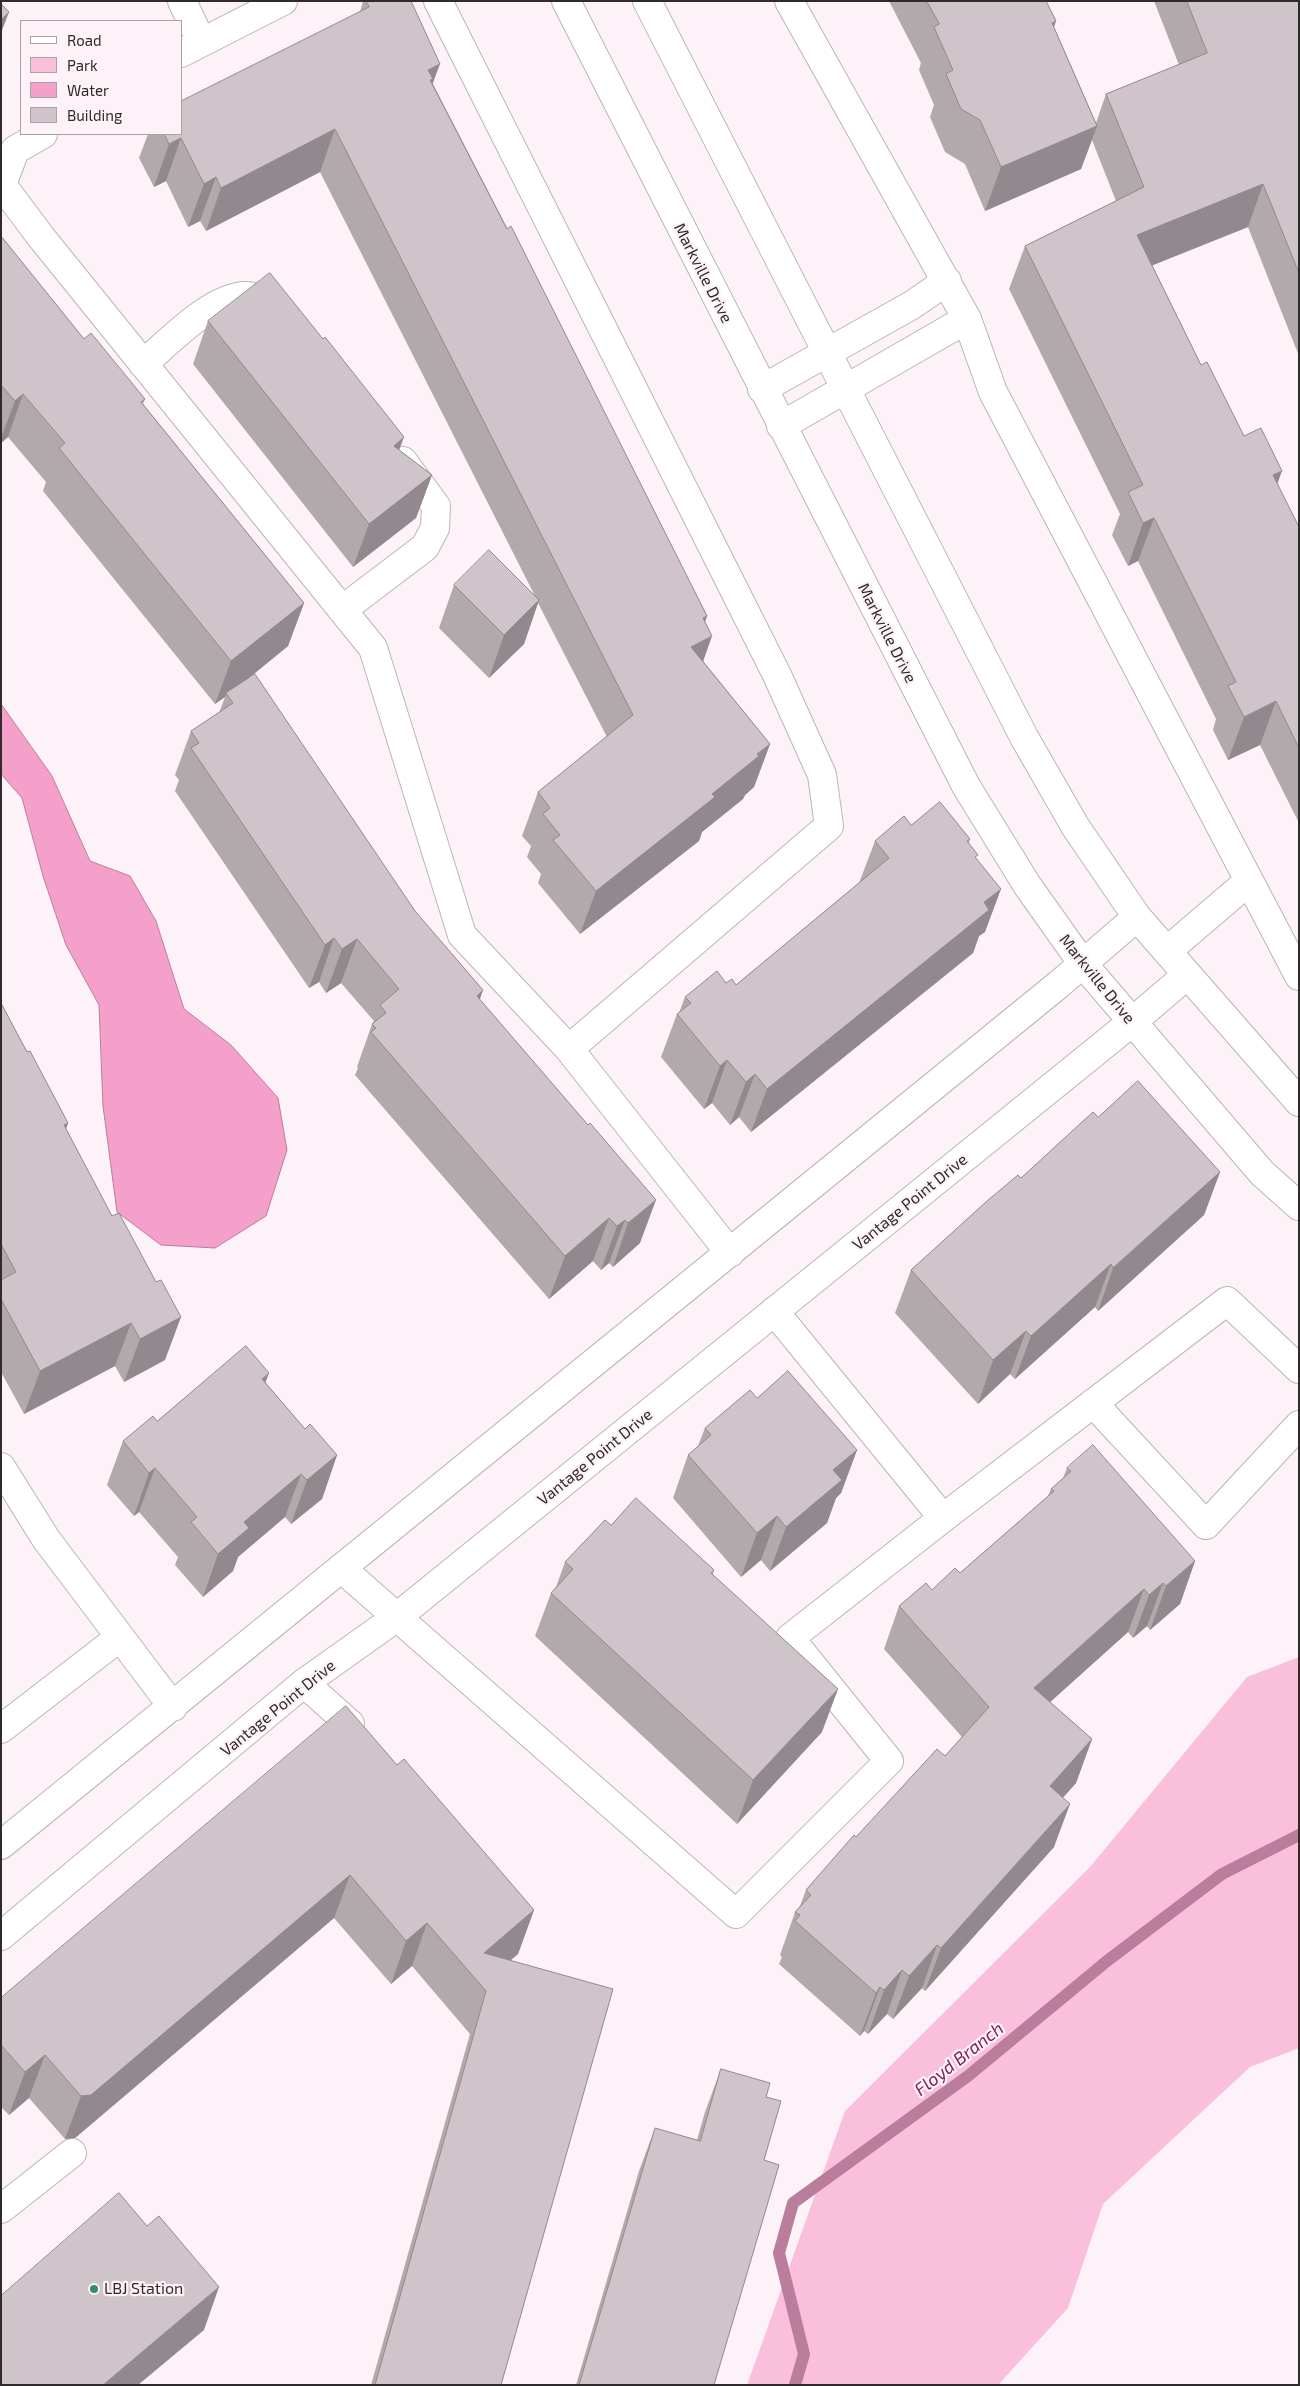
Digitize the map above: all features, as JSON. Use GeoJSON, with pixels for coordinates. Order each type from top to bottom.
{"type":"FeatureCollection","features":[{"type":"Feature","properties":{"kind":"street"},"geometry":{"type":"LineString","coordinates":[[182,1],[191,47],[283,1]]}},
{"type":"Feature","properties":{"kind":"street"},"geometry":{"type":"LineString","coordinates":[[438,1],[776,675],[822,775],[829,826],[569,1049]]}},
{"type":"Feature","properties":{"kind":"street","name":"Markville Drive"},"geometry":{"type":"LineString","coordinates":[[566,1],[762,389],[966,786],[1027,885],[1083,964],[1262,1173],[1299,1206]]}},
{"type":"Feature","properties":{"kind":"street"},"geometry":{"type":"LineString","coordinates":[[647,1],[1024,737],[1075,826],[1137,917],[1299,1102]]}},
{"type":"Feature","properties":{"kind":"street"},"geometry":{"type":"LineString","coordinates":[[789,1],[967,319],[993,392],[1299,976]]}},
{"type":"Feature","properties":{"kind":"street"},"geometry":{"type":"LineString","coordinates":[[41,135],[16,150],[2,185],[41,238],[373,648],[462,935],[569,1049],[730,1253]]}},
{"type":"Feature","properties":{"kind":"street"},"geometry":{"type":"LineString","coordinates":[[762,389],[912,305],[947,282]]}},
{"type":"Feature","properties":{"kind":"street"},"geometry":{"type":"LineString","coordinates":[[143,364],[204,313],[229,299],[248,296],[273,306],[286,321]]}},
{"type":"Feature","properties":{"kind":"street"},"geometry":{"type":"LineString","coordinates":[[781,426],[967,319]]}},
{"type":"Feature","properties":{"kind":"street"},"geometry":{"type":"LineString","coordinates":[[342,610],[425,548],[435,528],[436,506],[418,478],[386,441]]}},
{"type":"Feature","properties":{"kind":"street"},"geometry":{"type":"LineString","coordinates":[[1167,950],[1249,881]]}},
{"type":"Feature","properties":{"kind":"street"},"geometry":{"type":"LineString","coordinates":[[1,1845],[730,1253],[1083,964],[1137,917]]}},
{"type":"Feature","properties":{"kind":"street","name":"Vantage Point Drive"},"geometry":{"type":"LineString","coordinates":[[1,1936],[304,1683],[397,1618],[1132,1022],[1187,975]]}},
{"type":"Feature","properties":{"kind":"street"},"geometry":{"type":"LineString","coordinates":[[341,1568],[736,1914],[889,1761],[790,1638],[943,1518],[1227,1301],[1299,1369]]}},
{"type":"Feature","properties":{"kind":"street"},"geometry":{"type":"LineString","coordinates":[[774,1311],[943,1518]]}},
{"type":"Feature","properties":{"kind":"street"},"geometry":{"type":"LineString","coordinates":[[1093,1403],[1206,1525],[1299,1425]]}},
{"type":"Feature","properties":{"kind":"street"},"geometry":{"type":"LineString","coordinates":[[1,1467],[46,1539],[172,1706]]}},
{"type":"Feature","properties":{"kind":"street"},"geometry":{"type":"LineString","coordinates":[[1,1729],[120,1637]]}},
{"type":"Feature","properties":{"kind":"street"},"geometry":{"type":"LineString","coordinates":[[304,1683],[350,1724]]}},
{"type":"Feature","properties":{"kind":"street"},"geometry":{"type":"LineString","coordinates":[[1,2209],[72,2153]]}},
{"type":"Feature","properties":{"kind":"green space"},"geometry":{"type":"Polygon","coordinates":[[[1299,1657],[1299,2048],[1250,2067],[1103,2204],[1068,2308],[998,2385],[747,2385],[845,2111],[1090,1867],[1247,1677],[1299,1657]]]}},
{"type":"Feature","properties":{"kind":"water"},"geometry":{"type":"Polygon","coordinates":[[[1,704],[52,776],[90,861],[130,876],[156,921],[184,1009],[231,1045],[278,1098],[287,1150],[266,1216],[215,1248],[161,1245],[117,1212],[103,1106],[99,1005],[66,945],[43,876],[22,798],[1,774],[1,704]]]}},
{"type":"Feature","properties":{"kind":"building"},"geometry":{"type":"Polygon","coordinates":[[[366,1],[411,1],[440,64],[428,70],[433,79],[430,80],[507,229],[511,226],[707,616],[703,618],[712,636],[691,647],[770,744],[757,754],[759,756],[712,794],[715,797],[596,891],[553,840],[560,835],[543,814],[550,808],[538,792],[633,715],[335,129],[221,188],[216,177],[204,184],[181,138],[169,144],[164,135],[182,135],[182,100],[369,7],[366,1]]]}},
{"type":"Feature","properties":{"kind":"building"},"geometry":{"type":"Polygon","coordinates":[[[927,1],[1046,1],[1056,21],[1052,23],[1097,126],[1001,167],[980,120],[961,109],[946,74],[953,70],[934,27],[939,24],[927,1]]]}},
{"type":"Feature","properties":{"kind":"building"},"geometry":{"type":"Polygon","coordinates":[[[1187,1],[1299,1],[1299,273],[1263,184],[1137,235],[1201,365],[1207,362],[1244,436],[1261,428],[1282,471],[1273,475],[1299,527],[1299,748],[1276,701],[1244,717],[1228,686],[1236,682],[1154,518],[1143,523],[1128,492],[1143,485],[1025,246],[1144,187],[1106,94],[1207,53],[1187,1]]]}},
{"type":"Feature","properties":{"kind":"building"},"geometry":{"type":"Polygon","coordinates":[[[1,4],[9,12],[1,20],[1,4]]]}},
{"type":"Feature","properties":{"kind":"building"},"geometry":{"type":"Polygon","coordinates":[[[1,236],[84,339],[91,333],[145,399],[141,402],[304,603],[231,661],[59,448],[65,443],[23,394],[15,401],[1,385],[1,236]]]}},
{"type":"Feature","properties":{"kind":"building"},"geometry":{"type":"Polygon","coordinates":[[[270,273],[323,339],[325,337],[404,437],[394,446],[432,475],[369,524],[208,321],[270,273]]]}},
{"type":"Feature","properties":{"kind":"building"},"geometry":{"type":"Polygon","coordinates":[[[489,550],[539,600],[504,635],[454,585],[489,550]]]}},
{"type":"Feature","properties":{"kind":"building"},"geometry":{"type":"Polygon","coordinates":[[[255,674],[415,911],[483,990],[477,996],[588,1125],[590,1123],[656,1200],[628,1223],[625,1220],[617,1226],[609,1218],[565,1256],[371,1032],[376,1028],[372,1024],[386,1013],[380,1005],[399,989],[357,939],[342,949],[334,938],[325,945],[191,748],[199,743],[191,731],[233,703],[226,693],[255,674]]]}},
{"type":"Feature","properties":{"kind":"building"},"geometry":{"type":"Polygon","coordinates":[[[940,802],[970,839],[967,841],[978,855],[975,857],[1001,889],[984,902],[989,910],[767,1089],[755,1074],[746,1082],[727,1060],[720,1066],[677,1014],[691,1003],[685,997],[717,971],[726,983],[732,979],[736,985],[889,858],[875,841],[904,816],[911,825],[940,802]]]}},
{"type":"Feature","properties":{"kind":"building"},"geometry":{"type":"Polygon","coordinates":[[[1,1003],[27,1052],[30,1051],[68,1123],[64,1125],[112,1216],[119,1213],[156,1282],[161,1280],[181,1317],[140,1339],[131,1323],[40,1371],[1,1299],[1,1280],[16,1272],[1,1244],[1,1003]]]}},
{"type":"Feature","properties":{"kind":"building"},"geometry":{"type":"Polygon","coordinates":[[[1138,1081],[1220,1172],[1113,1268],[1111,1264],[1031,1336],[1026,1331],[993,1360],[911,1270],[1018,1175],[1021,1178],[1093,1112],[1098,1117],[1138,1081]]]}},
{"type":"Feature","properties":{"kind":"building"},"geometry":{"type":"Polygon","coordinates":[[[246,1346],[269,1373],[262,1379],[305,1429],[310,1424],[337,1455],[307,1480],[301,1474],[244,1522],[249,1528],[218,1554],[191,1522],[197,1517],[155,1468],[149,1473],[123,1441],[153,1416],[157,1421],[246,1346]]]}},
{"type":"Feature","properties":{"kind":"building"},"geometry":{"type":"Polygon","coordinates":[[[788,1371],[857,1450],[833,1470],[842,1480],[786,1527],[777,1516],[757,1533],[688,1455],[711,1435],[705,1428],[750,1390],[757,1398],[788,1371]]]}},
{"type":"Feature","properties":{"kind":"building"},"geometry":{"type":"Polygon","coordinates":[[[1093,1445],[1195,1561],[1166,1586],[1163,1583],[1149,1595],[1144,1589],[1034,1688],[1092,1739],[1050,1786],[1070,1804],[941,1948],[937,1945],[909,1976],[902,1970],[884,1990],[880,1987],[876,1993],[795,1921],[800,1915],[795,1912],[811,1895],[806,1890],[854,1835],[856,1837],[937,1749],[945,1756],[989,1707],[899,1606],[926,1583],[932,1590],[955,1568],[960,1573],[1054,1491],[1051,1489],[1071,1471],[1067,1468],[1093,1445]]]}},
{"type":"Feature","properties":{"kind":"building"},"geometry":{"type":"Polygon","coordinates":[[[636,1498],[714,1570],[711,1573],[838,1689],[753,1780],[551,1593],[573,1569],[565,1562],[605,1520],[611,1525],[636,1498]]]}},
{"type":"Feature","properties":{"kind":"building"},"geometry":{"type":"Polygon","coordinates":[[[346,1706],[397,1765],[404,1759],[534,1910],[484,1953],[613,1989],[501,2385],[375,2385],[486,1991],[427,1923],[406,1941],[350,1875],[91,2095],[81,2096],[45,2055],[25,2072],[1,2045],[1,1998],[346,1706]]]}},
{"type":"Feature","properties":{"kind":"building"},"geometry":{"type":"Polygon","coordinates":[[[721,2069],[770,2083],[766,2097],[781,2101],[764,2160],[779,2165],[714,2385],[579,2385],[655,2128],[700,2141],[721,2069]]]}},
{"type":"Feature","properties":{"kind":"building"},"geometry":{"type":"Polygon","coordinates":[[[119,2193],[147,2226],[159,2216],[219,2287],[103,2385],[1,2385],[1,2296],[119,2193]]]}},
{"type":"Feature","properties":{"kind":"waterway","name":"Floyd Branch"},"geometry":{"type":"LineString","coordinates":[[795,2385],[804,2354],[779,2253],[793,2203],[968,2076],[1107,1961],[1222,1874],[1299,1835]]}},
{"type":"Feature","properties":{"kind":"place","name":"LBJ Station"},"geometry":{"type":"Point","coordinates":[94,2289]}}]}
